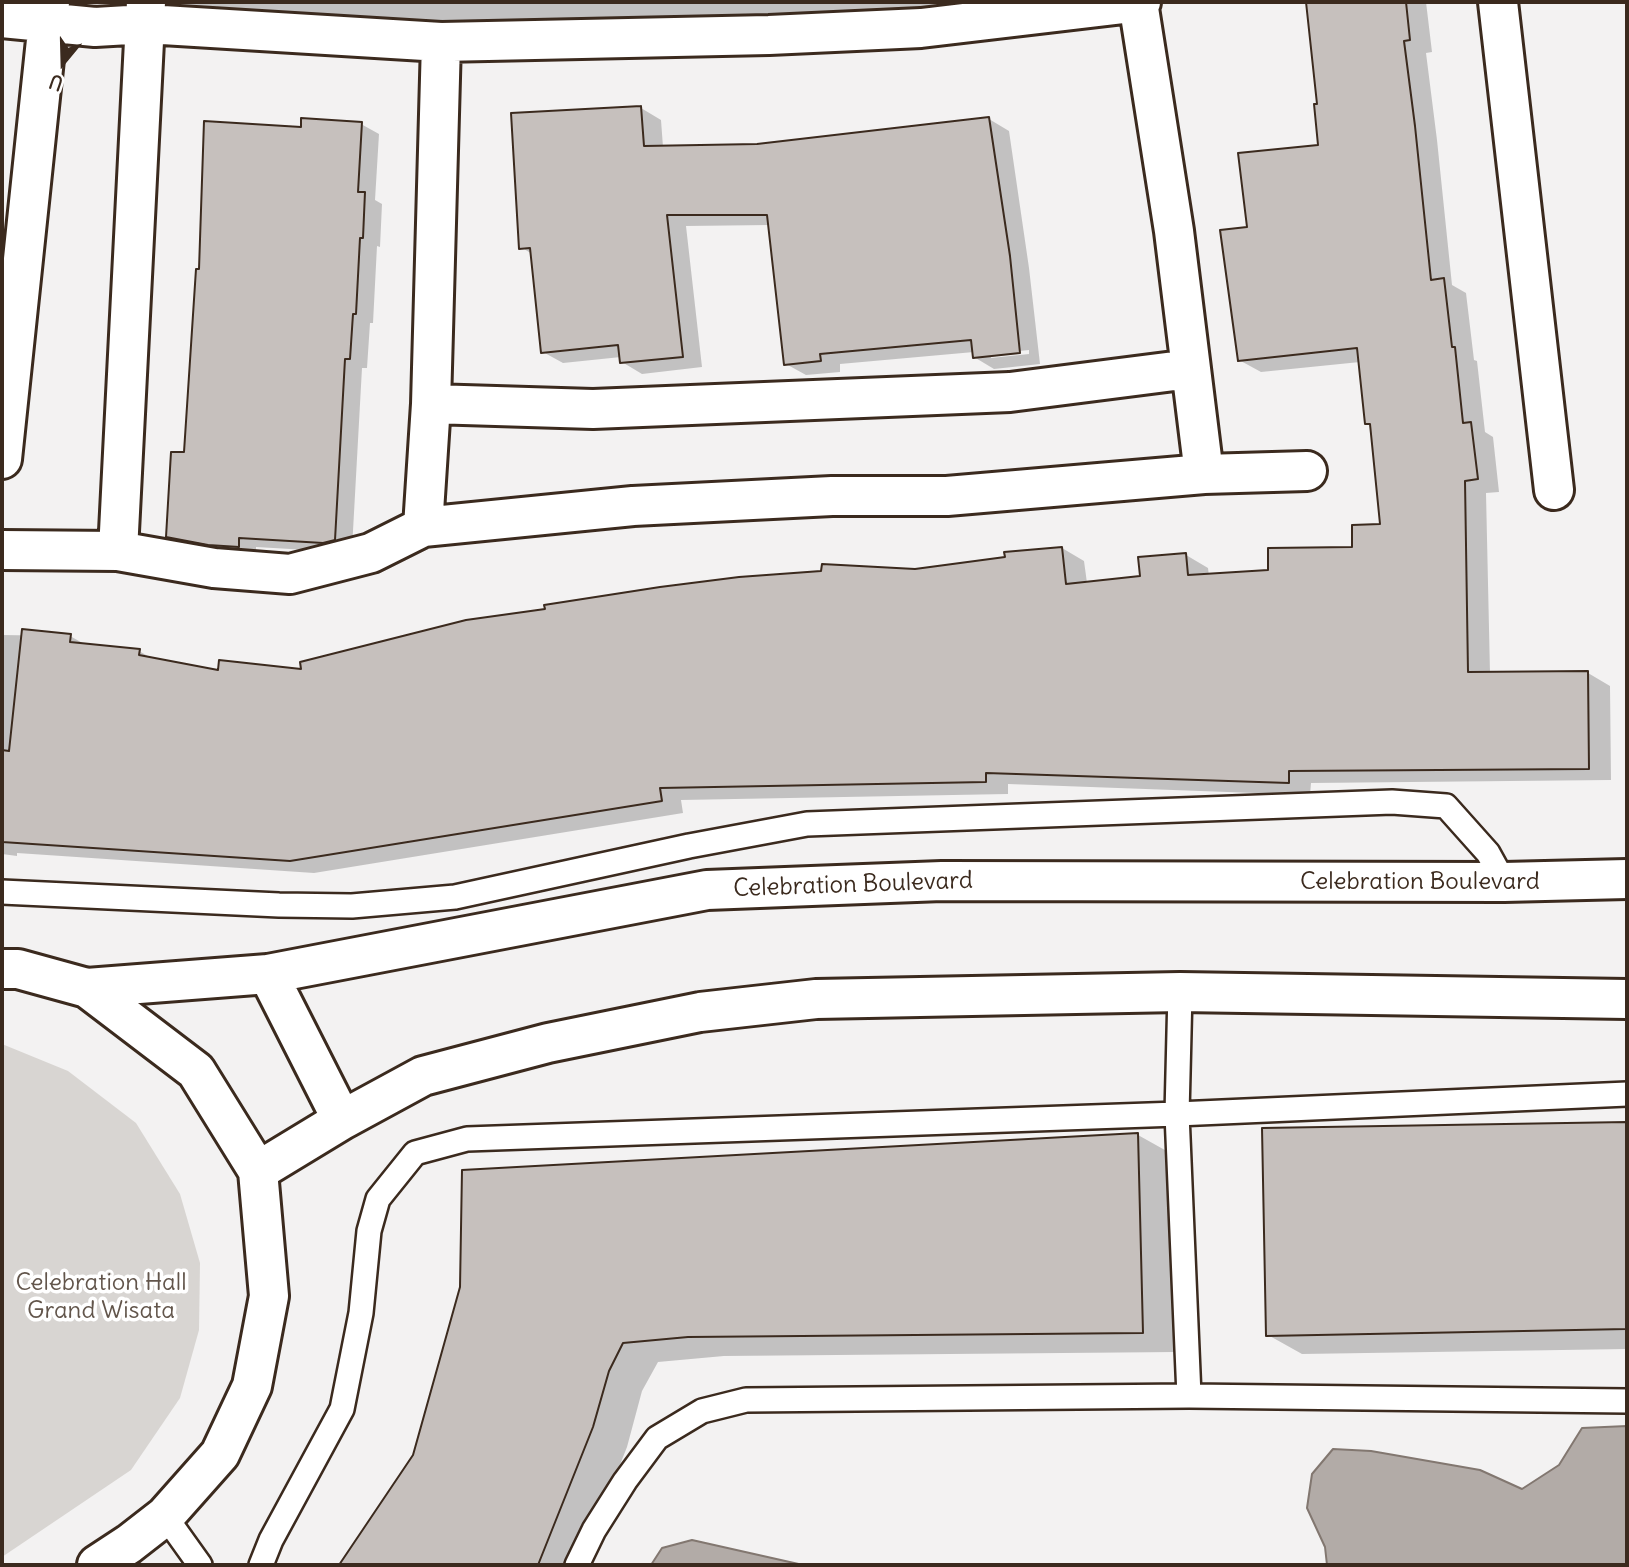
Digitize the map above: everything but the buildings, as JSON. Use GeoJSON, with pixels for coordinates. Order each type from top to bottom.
{"type":"FeatureCollection","features":[{"type":"Feature","properties":{"kind":"street"},"geometry":{"type":"LineString","coordinates":[[2,18],[49,11],[95,27],[146,13],[441,42],[769,35],[921,28],[1139,2],[1174,231],[1204,474]]}},
{"type":"Feature","properties":{"kind":"street"},"geometry":{"type":"LineString","coordinates":[[1497,2],[1554,489]]}},
{"type":"Feature","properties":{"kind":"street"},"geometry":{"type":"LineString","coordinates":[[2,459],[49,11]]}},
{"type":"Feature","properties":{"kind":"street"},"geometry":{"type":"LineString","coordinates":[[118,551],[146,13]]}},
{"type":"Feature","properties":{"kind":"street"},"geometry":{"type":"LineString","coordinates":[[423,527],[431,404],[441,42]]}},
{"type":"Feature","properties":{"kind":"street"},"geometry":{"type":"LineString","coordinates":[[431,404],[593,409],[996,392],[1190,369]]}},
{"type":"Feature","properties":{"kind":"street"},"geometry":{"type":"LineString","coordinates":[[2,550],[118,551],[214,568],[290,574],[371,553],[423,527],[633,506],[832,496],[947,496],[1204,474],[1307,471]]}},
{"type":"Feature","properties":{"kind":"street","name":"Celebration Boulevard"},"geometry":{"type":"LineString","coordinates":[[87,988],[268,974],[707,890],[942,881],[1504,882],[1627,879]]}},
{"type":"Feature","properties":{"kind":"street"},"geometry":{"type":"LineString","coordinates":[[2,969],[18,969],[87,988],[196,1071],[258,1171],[269,1296],[253,1386],[220,1454],[165,1516],[97,1565]]}},
{"type":"Feature","properties":{"kind":"street"},"geometry":{"type":"LineString","coordinates":[[268,974],[342,1120]]}},
{"type":"Feature","properties":{"kind":"street"},"geometry":{"type":"LineString","coordinates":[[258,1171],[342,1120],[423,1076],[548,1043],[700,1012],[816,999],[1180,992],[1627,999]]}},
{"type":"Feature","properties":{"kind":"lane"},"geometry":{"type":"LineString","coordinates":[[2,892],[352,906],[455,897],[689,846],[807,824],[1392,802],[1446,806],[1488,853],[1504,882]]}},
{"type":"Feature","properties":{"kind":"lane"},"geometry":{"type":"LineString","coordinates":[[1180,992],[1177,1114],[1189,1396]]}},
{"type":"Feature","properties":{"kind":"lane"},"geometry":{"type":"LineString","coordinates":[[261,1565],[271,1540],[342,1409],[361,1312],[369,1231],[378,1199],[415,1153],[467,1139],[1177,1114],[1627,1094]]}},
{"type":"Feature","properties":{"kind":"lane"},"geometry":{"type":"LineString","coordinates":[[578,1565],[594,1530],[625,1481],[657,1438],[702,1411],[746,1400],[1189,1396],[1627,1401]]}},
{"type":"Feature","properties":{"kind":"lane"},"geometry":{"type":"LineString","coordinates":[[165,1516],[200,1565]]}},
{"type":"Feature","properties":{"kind":"green space","name":"Celebration Hall Grand Wisata"},"geometry":{"type":"Polygon","coordinates":[[[2,1044],[68,1071],[136,1123],[180,1194],[200,1263],[199,1330],[180,1398],[131,1470],[2,1557],[2,1044]]]}},
{"type":"Feature","properties":{"kind":"shaded area"},"geometry":{"type":"Polygon","coordinates":[[[1627,1426],[1627,1565],[1327,1565],[1325,1547],[1307,1508],[1312,1474],[1333,1449],[1371,1451],[1480,1470],[1522,1489],[1559,1465],[1582,1428],[1627,1426]]]}},
{"type":"Feature","properties":{"kind":"shaded area"},"geometry":{"type":"Polygon","coordinates":[[[692,1540],[803,1565],[651,1565],[662,1548],[692,1540]]]}}]}
